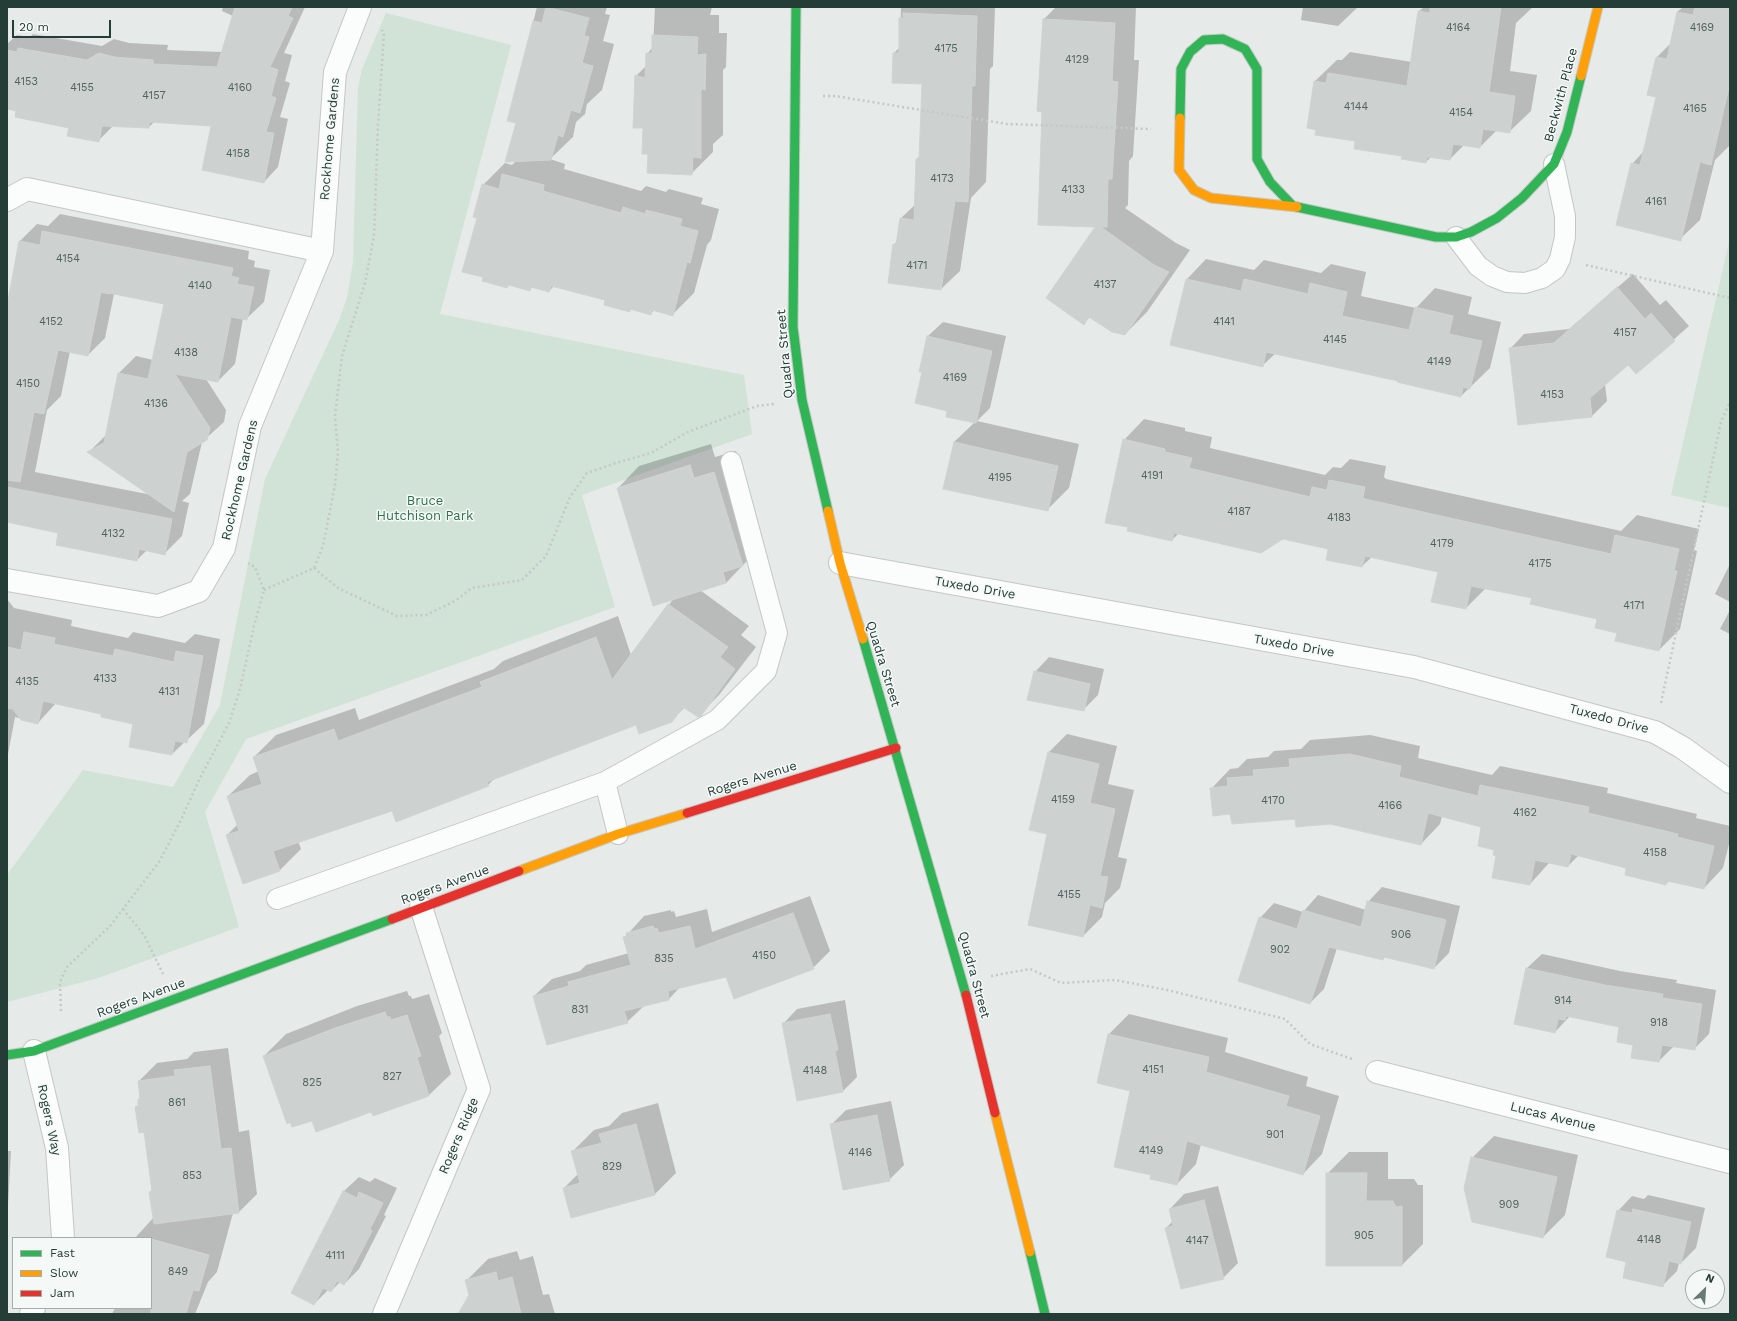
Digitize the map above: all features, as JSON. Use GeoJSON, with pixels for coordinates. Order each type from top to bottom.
{"type":"FeatureCollection","features":[{"type":"Feature","properties":{"kind":"street","name":"Rockhome Gardens"},"geometry":{"type":"LineString","coordinates":[[7,580],[158,606],[199,591],[224,548],[250,426],[322,251],[335,72],[359,7]]}},
{"type":"Feature","properties":{"kind":"street","name":"Quadra Street"},"geometry":{"type":"LineString","coordinates":[[796,7],[793,327],[802,400],[840,563],[896,748],[963,981],[1045,1314]]}},
{"type":"Feature","properties":{"kind":"street","name":"Beckwith Place"},"geometry":{"type":"LineString","coordinates":[[1292,206],[1270,182],[1257,160],[1257,69],[1245,50],[1223,39],[1204,40],[1190,52],[1181,69],[1179,170],[1194,190],[1212,198],[1292,206],[1436,237],[1456,236],[1471,232],[1497,218],[1522,198],[1554,164],[1567,132],[1598,7]]}},
{"type":"Feature","properties":{"kind":"street"},"geometry":{"type":"LineString","coordinates":[[7,200],[27,189],[322,251]]}},
{"type":"Feature","properties":{"kind":"street","name":"Tuxedo Drive"},"geometry":{"type":"LineString","coordinates":[[840,563],[1414,667],[1655,732],[1683,748],[1730,782]]}},
{"type":"Feature","properties":{"kind":"street","name":"Rogers Avenue"},"geometry":{"type":"LineString","coordinates":[[7,1056],[34,1051],[618,834],[896,748]]}},
{"type":"Feature","properties":{"kind":"street","name":"Rogers Ridge"},"geometry":{"type":"LineString","coordinates":[[384,1314],[479,1089],[422,907]]}},
{"type":"Feature","properties":{"kind":"street","name":"Rogers Way"},"geometry":{"type":"LineString","coordinates":[[34,1051],[57,1148],[63,1237]]}},
{"type":"Feature","properties":{"kind":"street","name":"Lucas Avenue"},"geometry":{"type":"LineString","coordinates":[[1377,1072],[1730,1162]]}},
{"type":"Feature","properties":{"kind":"lane"},"geometry":{"type":"LineString","coordinates":[[1456,236],[1478,266],[1492,276],[1507,282],[1525,283],[1542,278],[1555,269],[1560,259],[1565,237],[1565,216],[1554,164]]}},
{"type":"Feature","properties":{"kind":"lane"},"geometry":{"type":"LineString","coordinates":[[277,899],[605,782],[717,720],[766,671],[777,633],[731,462]]}},
{"type":"Feature","properties":{"kind":"lane"},"geometry":{"type":"LineString","coordinates":[[605,782],[618,834]]}},
{"type":"Feature","properties":{"kind":"path"},"geometry":{"type":"LineString","coordinates":[[264,590],[314,568],[323,546],[335,485],[338,452],[335,416],[342,356],[365,283],[374,236],[381,60],[384,33],[379,21],[359,7]]}},
{"type":"Feature","properties":{"kind":"path"},"geometry":{"type":"LineString","coordinates":[[795,95],[835,96],[1006,124],[1180,130]]}},
{"type":"Feature","properties":{"kind":"path"},"geometry":{"type":"LineString","coordinates":[[1560,259],[1730,298]]}},
{"type":"Feature","properties":{"kind":"path"},"geometry":{"type":"LineString","coordinates":[[314,568],[338,588],[391,614],[397,616],[426,615],[455,601],[472,588],[522,580],[546,556],[570,497],[587,473],[651,453],[688,432],[756,406],[802,400]]}},
{"type":"Feature","properties":{"kind":"path"},"geometry":{"type":"LineString","coordinates":[[1655,732],[1721,422],[1730,402]]}},
{"type":"Feature","properties":{"kind":"path"},"geometry":{"type":"LineString","coordinates":[[67,1039],[60,1008],[60,982],[67,967],[110,926],[159,862],[182,820],[199,780],[229,723],[240,688],[264,590],[255,567],[224,548]]}},
{"type":"Feature","properties":{"kind":"path"},"geometry":{"type":"LineString","coordinates":[[123,909],[144,935],[178,998]]}},
{"type":"Feature","properties":{"kind":"path"},"geometry":{"type":"LineString","coordinates":[[963,981],[1030,969],[1061,984],[1115,980],[1167,990],[1286,1019],[1310,1044],[1348,1057],[1377,1072]]}},
{"type":"Feature","properties":{"kind":"green space","name":"Bruce Hutchison Park"},"geometry":{"type":"Polygon","coordinates":[[[386,13],[511,45],[440,314],[744,375],[752,434],[582,495],[615,607],[246,739],[205,812],[239,927],[98,978],[7,1002],[7,875],[83,770],[173,787],[220,705],[265,479],[339,320],[347,298],[353,262],[358,88],[362,69],[386,13]]]}},
{"type":"Feature","properties":{"kind":"green space"},"geometry":{"type":"Polygon","coordinates":[[[1730,238],[1730,508],[1671,495],[1730,238]]]}},
{"type":"Feature","properties":{"kind":"building"},"geometry":{"type":"Polygon","coordinates":[[[235,7],[292,7],[288,16],[293,18],[270,67],[278,70],[271,96],[276,98],[266,132],[274,133],[264,183],[202,170],[211,126],[149,122],[149,128],[102,126],[99,142],[67,136],[69,128],[15,117],[16,111],[7,109],[7,50],[17,52],[18,48],[87,60],[99,53],[114,57],[153,60],[153,64],[217,67],[235,7]]]}},
{"type":"Feature","properties":{"kind":"building"},"geometry":{"type":"Polygon","coordinates":[[[546,7],[589,18],[584,36],[589,37],[582,63],[593,66],[580,113],[571,110],[563,137],[558,135],[551,160],[505,162],[516,123],[507,121],[533,21],[542,23],[546,7]]]}},
{"type":"Feature","properties":{"kind":"building"},"geometry":{"type":"Polygon","coordinates":[[[1430,7],[1501,7],[1489,92],[1515,96],[1510,133],[1483,129],[1480,148],[1453,144],[1450,160],[1427,157],[1426,163],[1401,159],[1402,156],[1354,149],[1355,141],[1315,135],[1316,130],[1307,128],[1314,81],[1326,83],[1328,73],[1407,86],[1418,11],[1430,13],[1430,7]]]}},
{"type":"Feature","properties":{"kind":"building"},"geometry":{"type":"Polygon","coordinates":[[[1695,7],[1730,7],[1730,83],[1711,165],[1700,162],[1681,241],[1616,225],[1631,163],[1640,165],[1656,97],[1647,95],[1656,57],[1667,59],[1677,12],[1693,15],[1695,7]]]}},
{"type":"Feature","properties":{"kind":"building"},"geometry":{"type":"Polygon","coordinates":[[[903,13],[977,16],[975,86],[972,86],[968,202],[955,201],[941,290],[888,283],[893,244],[896,245],[900,218],[914,220],[916,159],[919,159],[922,84],[892,83],[893,53],[899,53],[899,18],[903,18],[903,13]]]}},
{"type":"Feature","properties":{"kind":"building"},"geometry":{"type":"Polygon","coordinates":[[[1043,19],[1115,23],[1112,81],[1118,82],[1112,179],[1108,179],[1107,227],[1101,227],[1154,265],[1169,272],[1125,335],[1112,332],[1089,317],[1084,325],[1046,298],[1095,227],[1038,225],[1042,112],[1037,111],[1043,19]]]}},
{"type":"Feature","properties":{"kind":"building"},"geometry":{"type":"Polygon","coordinates":[[[652,35],[698,37],[697,55],[706,54],[705,90],[701,89],[701,158],[693,157],[692,175],[647,173],[648,154],[642,154],[643,128],[633,128],[635,75],[645,78],[646,53],[652,53],[652,35]]]}},
{"type":"Feature","properties":{"kind":"building"},"geometry":{"type":"Polygon","coordinates":[[[502,174],[544,185],[543,191],[621,213],[623,207],[646,214],[646,210],[682,219],[680,226],[698,231],[690,263],[687,262],[673,316],[652,310],[651,315],[630,309],[630,312],[604,305],[605,300],[551,286],[549,292],[531,287],[530,291],[509,285],[507,288],[482,281],[483,277],[462,272],[477,218],[473,217],[482,184],[499,189],[502,174]]]}},
{"type":"Feature","properties":{"kind":"building"},"geometry":{"type":"Polygon","coordinates":[[[42,231],[233,268],[231,276],[239,278],[237,284],[254,287],[247,320],[231,317],[218,382],[175,374],[210,428],[207,440],[187,452],[174,512],[87,452],[104,443],[118,373],[148,379],[164,304],[109,293],[101,292],[88,356],[58,350],[44,414],[34,412],[20,482],[7,480],[7,306],[19,241],[40,245],[42,231]]]}},
{"type":"Feature","properties":{"kind":"building"},"geometry":{"type":"Polygon","coordinates":[[[1186,279],[1241,291],[1244,279],[1308,294],[1310,283],[1347,292],[1342,316],[1409,330],[1415,307],[1453,316],[1449,334],[1482,341],[1470,389],[1463,387],[1461,397],[1397,382],[1398,381],[1266,352],[1263,367],[1170,345],[1186,279]]]}},
{"type":"Feature","properties":{"kind":"building"},"geometry":{"type":"Polygon","coordinates":[[[1617,287],[1645,319],[1651,313],[1675,341],[1636,374],[1628,365],[1590,398],[1592,417],[1518,425],[1509,348],[1554,343],[1617,287]]]}},
{"type":"Feature","properties":{"kind":"building"},"geometry":{"type":"Polygon","coordinates":[[[927,336],[992,351],[976,423],[946,417],[947,411],[915,403],[922,372],[919,372],[927,336]]]}},
{"type":"Feature","properties":{"kind":"building"},"geometry":{"type":"Polygon","coordinates":[[[1123,439],[1165,449],[1165,452],[1192,458],[1189,468],[1310,497],[1312,487],[1327,490],[1329,480],[1365,487],[1363,497],[1365,499],[1611,554],[1615,535],[1679,549],[1674,571],[1677,571],[1659,651],[1615,641],[1617,633],[1595,628],[1597,619],[1530,604],[1532,598],[1471,586],[1466,609],[1431,602],[1438,572],[1365,556],[1362,567],[1326,560],[1328,549],[1283,539],[1261,553],[1174,533],[1172,541],[1127,531],[1128,527],[1105,523],[1123,439]]]}},
{"type":"Feature","properties":{"kind":"building"},"geometry":{"type":"Polygon","coordinates":[[[954,442],[1058,466],[1048,511],[943,489],[954,442]]]}},
{"type":"Feature","properties":{"kind":"building"},"geometry":{"type":"Polygon","coordinates":[[[690,465],[694,478],[714,472],[743,566],[723,572],[726,583],[653,606],[617,488],[690,465]]]}},
{"type":"Feature","properties":{"kind":"building"},"geometry":{"type":"Polygon","coordinates":[[[7,487],[172,519],[165,555],[139,549],[137,561],[56,545],[58,533],[7,522],[7,487]]]}},
{"type":"Feature","properties":{"kind":"building"},"geometry":{"type":"Polygon","coordinates":[[[668,604],[728,647],[720,657],[735,669],[701,716],[698,717],[683,707],[672,722],[639,734],[636,725],[487,782],[489,786],[396,822],[392,811],[273,851],[280,871],[243,884],[226,835],[239,831],[227,796],[262,784],[253,757],[334,729],[338,741],[482,687],[480,682],[596,637],[612,680],[668,604]]]}},
{"type":"Feature","properties":{"kind":"building"},"geometry":{"type":"Polygon","coordinates":[[[24,632],[55,638],[54,644],[113,656],[115,649],[174,662],[176,651],[203,656],[187,743],[175,741],[172,755],[129,747],[133,724],[101,717],[101,714],[43,701],[38,724],[21,720],[13,709],[7,708],[7,647],[21,650],[24,632]]]}},
{"type":"Feature","properties":{"kind":"building"},"geometry":{"type":"Polygon","coordinates":[[[1034,671],[1090,684],[1084,711],[1027,700],[1034,671]]]}},
{"type":"Feature","properties":{"kind":"building"},"geometry":{"type":"Polygon","coordinates":[[[1048,752],[1099,764],[1090,803],[1115,809],[1100,876],[1108,877],[1102,908],[1090,905],[1083,937],[1028,925],[1047,834],[1029,830],[1048,752]]]}},
{"type":"Feature","properties":{"kind":"building"},"geometry":{"type":"Polygon","coordinates":[[[1350,754],[1401,766],[1399,777],[1478,796],[1480,785],[1589,807],[1588,813],[1678,834],[1677,837],[1714,846],[1704,889],[1667,881],[1666,885],[1625,875],[1626,868],[1571,854],[1568,867],[1535,860],[1530,885],[1492,878],[1496,856],[1493,855],[1494,850],[1478,846],[1481,827],[1428,813],[1421,845],[1330,824],[1296,827],[1295,819],[1232,824],[1230,814],[1213,816],[1210,788],[1228,786],[1227,778],[1254,776],[1253,770],[1290,767],[1289,759],[1350,754]]]}},
{"type":"Feature","properties":{"kind":"building"},"geometry":{"type":"Polygon","coordinates":[[[1367,901],[1446,920],[1434,969],[1384,957],[1383,960],[1329,947],[1310,1004],[1238,981],[1259,917],[1297,929],[1303,910],[1361,927],[1367,901]]]}},
{"type":"Feature","properties":{"kind":"building"},"geometry":{"type":"Polygon","coordinates":[[[793,913],[814,969],[734,999],[726,977],[668,991],[669,1000],[624,1011],[628,1023],[547,1045],[533,996],[569,986],[568,982],[631,965],[623,937],[627,936],[626,933],[653,926],[654,929],[657,928],[659,933],[690,926],[695,949],[793,913]]]}},
{"type":"Feature","properties":{"kind":"building"},"geometry":{"type":"Polygon","coordinates":[[[1526,968],[1605,985],[1663,994],[1662,998],[1702,1004],[1695,1050],[1662,1045],[1659,1062],[1631,1058],[1633,1045],[1617,1042],[1619,1027],[1566,1016],[1565,1020],[1558,1019],[1555,1033],[1514,1024],[1526,968]]]}},
{"type":"Feature","properties":{"kind":"building"},"geometry":{"type":"Polygon","coordinates":[[[385,1012],[387,1017],[390,1017],[391,1020],[407,1015],[421,1056],[417,1057],[429,1096],[373,1116],[371,1112],[316,1132],[312,1121],[292,1127],[290,1122],[287,1124],[263,1056],[335,1028],[385,1012]]]}},
{"type":"Feature","properties":{"kind":"building"},"geometry":{"type":"Polygon","coordinates":[[[830,1014],[838,1050],[835,1051],[843,1092],[797,1101],[782,1023],[830,1014]]]}},
{"type":"Feature","properties":{"kind":"building"},"geometry":{"type":"Polygon","coordinates":[[[1108,1034],[1209,1057],[1206,1072],[1289,1096],[1286,1106],[1320,1116],[1303,1175],[1187,1141],[1177,1185],[1150,1179],[1151,1175],[1114,1167],[1130,1091],[1097,1083],[1108,1034]]]}},
{"type":"Feature","properties":{"kind":"building"},"geometry":{"type":"Polygon","coordinates":[[[210,1066],[221,1149],[231,1148],[239,1213],[154,1224],[149,1192],[152,1191],[144,1132],[139,1133],[135,1107],[138,1106],[138,1099],[140,1099],[138,1081],[175,1076],[174,1070],[210,1066]]]}},
{"type":"Feature","properties":{"kind":"building"},"geometry":{"type":"Polygon","coordinates":[[[877,1115],[890,1181],[843,1190],[830,1124],[877,1115]]]}},
{"type":"Feature","properties":{"kind":"building"},"geometry":{"type":"Polygon","coordinates":[[[636,1124],[655,1195],[571,1218],[563,1188],[580,1183],[571,1151],[602,1143],[599,1134],[636,1124]]]}},
{"type":"Feature","properties":{"kind":"building"},"geometry":{"type":"Polygon","coordinates":[[[1471,1157],[1557,1177],[1543,1238],[1472,1222],[1464,1188],[1471,1157]]]}},
{"type":"Feature","properties":{"kind":"building"},"geometry":{"type":"Polygon","coordinates":[[[1326,1173],[1367,1173],[1366,1201],[1393,1201],[1396,1207],[1402,1206],[1402,1266],[1326,1266],[1326,1173]]]}},
{"type":"Feature","properties":{"kind":"building"},"geometry":{"type":"Polygon","coordinates":[[[343,1191],[357,1198],[359,1192],[383,1203],[370,1229],[372,1231],[344,1285],[337,1281],[331,1292],[323,1288],[314,1305],[291,1293],[343,1191]]]}},
{"type":"Feature","properties":{"kind":"building"},"geometry":{"type":"Polygon","coordinates":[[[1204,1200],[1224,1279],[1181,1289],[1165,1228],[1173,1226],[1169,1209],[1204,1200]]]}},
{"type":"Feature","properties":{"kind":"building"},"geometry":{"type":"Polygon","coordinates":[[[1633,1209],[1691,1222],[1681,1264],[1669,1261],[1663,1287],[1623,1278],[1626,1262],[1606,1257],[1617,1210],[1632,1213],[1633,1209]]]}},
{"type":"Feature","properties":{"kind":"building"},"geometry":{"type":"Polygon","coordinates":[[[152,1239],[209,1255],[199,1291],[193,1290],[186,1314],[151,1314],[152,1239]]]}},
{"type":"Feature","properties":{"kind":"building"},"geometry":{"type":"Polygon","coordinates":[[[496,1272],[498,1281],[512,1277],[521,1314],[458,1314],[469,1295],[465,1280],[496,1272]]]}},
{"type":"Feature","properties":{"kind":"traffic: fast"},"geometry":{"type":"LineString","coordinates":[[796,7],[793,327],[802,400],[828,511]]}},
{"type":"Feature","properties":{"kind":"traffic: fast"},"geometry":{"type":"LineString","coordinates":[[1180,118],[1181,69],[1190,52],[1204,40],[1223,39],[1245,49],[1257,69],[1257,159],[1270,182],[1293,206]]}},
{"type":"Feature","properties":{"kind":"traffic: fast"},"geometry":{"type":"LineString","coordinates":[[1297,207],[1436,237],[1456,237],[1471,232],[1497,218],[1522,198],[1554,164],[1567,132],[1581,76]]}},
{"type":"Feature","properties":{"kind":"traffic: fast"},"geometry":{"type":"LineString","coordinates":[[863,639],[966,995]]}},
{"type":"Feature","properties":{"kind":"traffic: fast"},"geometry":{"type":"LineString","coordinates":[[7,1055],[34,1051],[392,919]]}},
{"type":"Feature","properties":{"kind":"traffic: fast"},"geometry":{"type":"LineString","coordinates":[[1030,1252],[1045,1314]]}},
{"type":"Feature","properties":{"kind":"traffic: slow"},"geometry":{"type":"LineString","coordinates":[[1581,76],[1598,7]]}},
{"type":"Feature","properties":{"kind":"traffic: slow"},"geometry":{"type":"LineString","coordinates":[[1180,118],[1179,170],[1194,190],[1211,198],[1297,207]]}},
{"type":"Feature","properties":{"kind":"traffic: slow"},"geometry":{"type":"LineString","coordinates":[[828,511],[840,563],[863,639]]}},
{"type":"Feature","properties":{"kind":"traffic: slow"},"geometry":{"type":"LineString","coordinates":[[519,871],[618,834],[687,813]]}},
{"type":"Feature","properties":{"kind":"traffic: slow"},"geometry":{"type":"LineString","coordinates":[[995,1113],[1030,1252]]}},
{"type":"Feature","properties":{"kind":"traffic: jam"},"geometry":{"type":"LineString","coordinates":[[687,813],[896,748]]}},
{"type":"Feature","properties":{"kind":"traffic: jam"},"geometry":{"type":"LineString","coordinates":[[392,919],[519,871]]}},
{"type":"Feature","properties":{"kind":"traffic: jam"},"geometry":{"type":"LineString","coordinates":[[966,995],[995,1113]]}}]}
